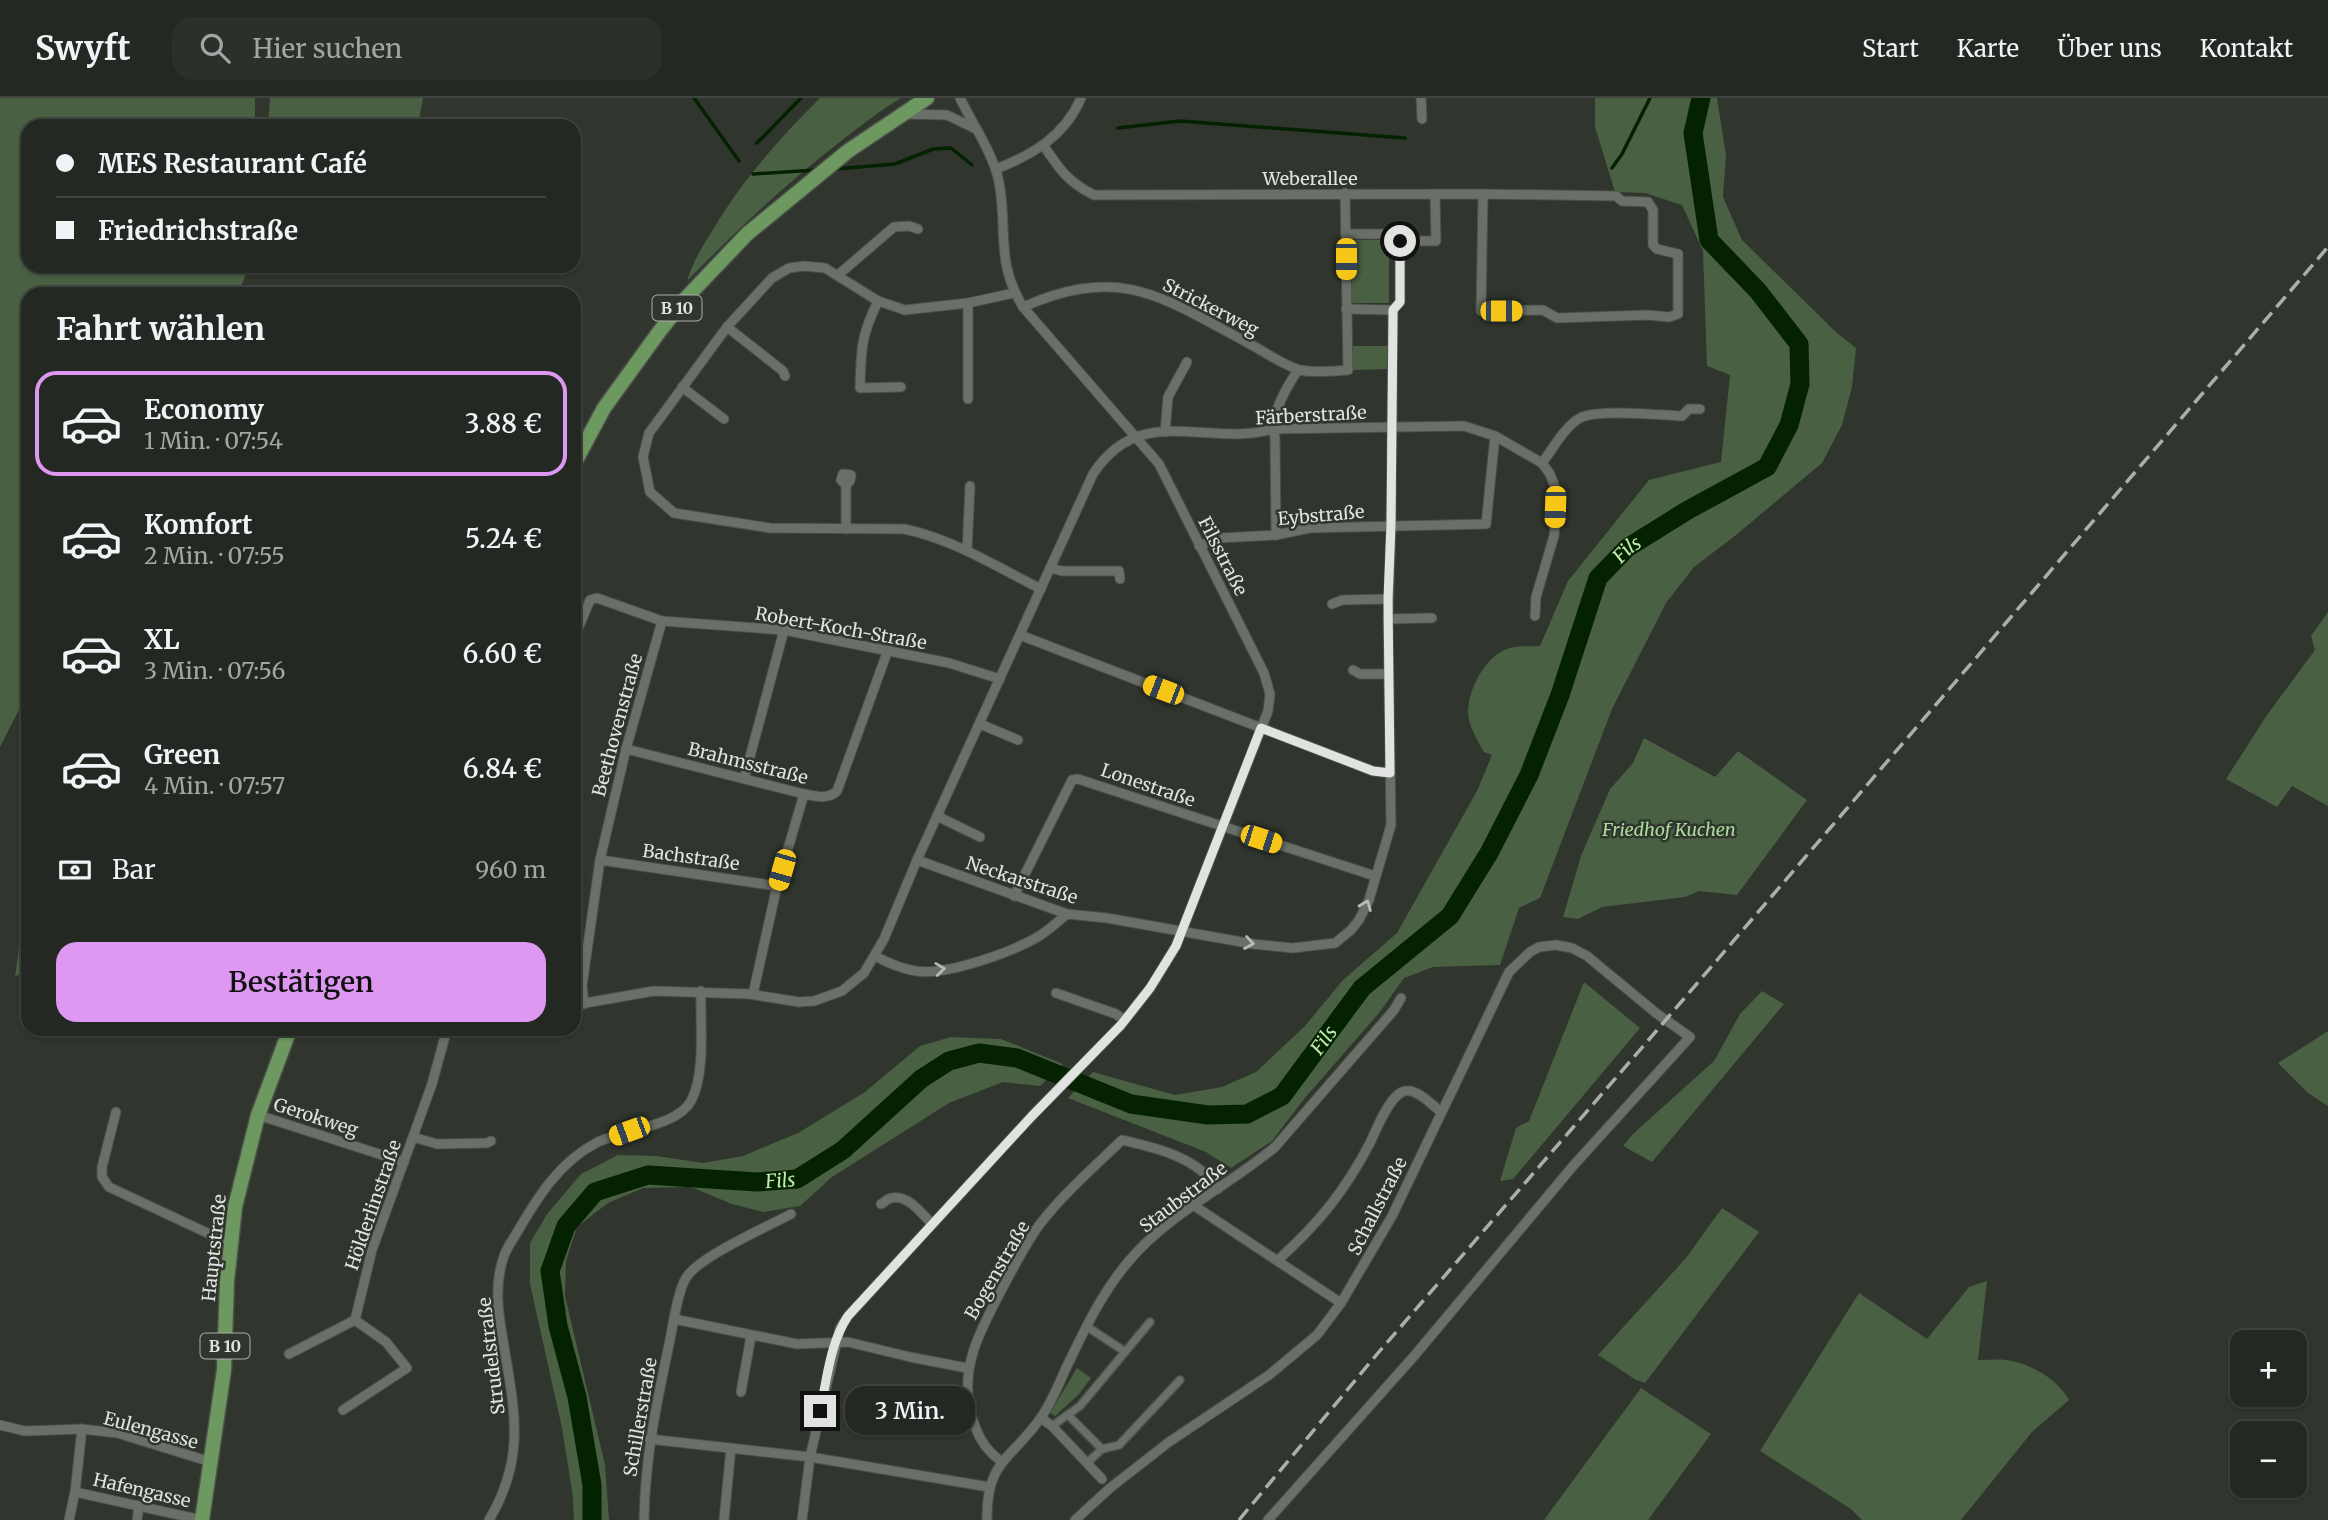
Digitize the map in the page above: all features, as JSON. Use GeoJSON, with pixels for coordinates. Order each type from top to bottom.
{"type":"FeatureCollection","features":[{"type":"Feature","properties":{"kind":"main road","name":"B 10"},"geometry":{"type":"LineString","coordinates":[[581,451],[604,408],[686,298],[747,234],[831,165],[927,98]]}},
{"type":"Feature","properties":{"kind":"main road","name":"Hauptstraße"},"geometry":{"type":"LineString","coordinates":[[202,1520],[224,1370],[230,1241],[242,1172],[258,1115],[286,1036]]}},
{"type":"Feature","properties":{"kind":"street","name":"Filsstraße"},"geometry":{"type":"LineString","coordinates":[[802,1520],[810,1457],[840,1328],[932,1224],[1124,1020],[1155,981],[1176,946],[1268,711],[1270,694],[1257,657],[1159,464],[1137,435],[1023,307],[1014,293],[1003,253],[1001,193],[996,169],[961,98]]}},
{"type":"Feature","properties":{"kind":"street"},"geometry":{"type":"LineString","coordinates":[[996,169],[1044,146],[1062,128],[1081,98]]}},
{"type":"Feature","properties":{"kind":"street"},"geometry":{"type":"LineString","coordinates":[[1421,98],[1422,119]]}},
{"type":"Feature","properties":{"kind":"street"},"geometry":{"type":"LineString","coordinates":[[901,115],[947,115],[976,130]]}},
{"type":"Feature","properties":{"kind":"street","name":"Weberallee"},"geometry":{"type":"LineString","coordinates":[[1044,146],[1074,185],[1094,195],[1483,194],[1616,196],[1622,201],[1648,202],[1653,210],[1653,245],[1657,249],[1678,254],[1678,314],[1669,317],[1647,315],[1557,318],[1543,310],[1482,310],[1483,194]]}},
{"type":"Feature","properties":{"kind":"street"},"geometry":{"type":"LineString","coordinates":[[1276,535],[1275,438],[1272,429],[1289,384],[1298,370],[1348,370],[1345,193]]}},
{"type":"Feature","properties":{"kind":"street"},"geometry":{"type":"LineString","coordinates":[[1346,234],[1386,234],[1400,241],[1436,241],[1435,194]]}},
{"type":"Feature","properties":{"kind":"street"},"geometry":{"type":"LineString","coordinates":[[838,275],[894,227],[909,226],[918,229]]}},
{"type":"Feature","properties":{"kind":"street","name":"Neckarstraße"},"geometry":{"type":"LineString","coordinates":[[917,860],[1067,915],[1107,918],[1253,944],[1293,947],[1335,943],[1359,920],[1369,900],[1391,825],[1388,599],[1393,310],[1400,302],[1400,241]]}},
{"type":"Feature","properties":{"kind":"street"},"geometry":{"type":"LineString","coordinates":[[1014,293],[968,303],[905,310],[878,301],[825,268],[789,268],[772,278],[727,327],[649,433],[643,457],[650,492],[674,513],[770,528],[904,529],[926,534],[967,551],[1041,589]]}},
{"type":"Feature","properties":{"kind":"street","name":"Strickerweg"},"geometry":{"type":"LineString","coordinates":[[1023,307],[1055,294],[1094,286],[1138,291],[1167,300],[1298,370]]}},
{"type":"Feature","properties":{"kind":"street"},"geometry":{"type":"LineString","coordinates":[[878,301],[865,329],[861,350],[860,388],[901,387]]}},
{"type":"Feature","properties":{"kind":"street"},"geometry":{"type":"LineString","coordinates":[[968,303],[968,399]]}},
{"type":"Feature","properties":{"kind":"street"},"geometry":{"type":"LineString","coordinates":[[1346,309],[1393,310]]}},
{"type":"Feature","properties":{"kind":"street"},"geometry":{"type":"LineString","coordinates":[[727,327],[783,370],[785,376]]}},
{"type":"Feature","properties":{"kind":"street"},"geometry":{"type":"LineString","coordinates":[[1165,432],[1168,397],[1188,362]]}},
{"type":"Feature","properties":{"kind":"street"},"geometry":{"type":"LineString","coordinates":[[682,387],[724,419]]}},
{"type":"Feature","properties":{"kind":"street"},"geometry":{"type":"LineString","coordinates":[[1535,616],[1536,597],[1554,536],[1555,523],[1556,490],[1542,463],[1567,429],[1583,416],[1682,416],[1689,409],[1700,409]]}},
{"type":"Feature","properties":{"kind":"street","name":"Färberstraße"},"geometry":{"type":"LineString","coordinates":[[1137,435],[1165,432],[1246,434],[1272,429],[1464,426],[1495,436],[1542,463]]}},
{"type":"Feature","properties":{"kind":"street"},"geometry":{"type":"LineString","coordinates":[[581,1005],[654,991],[753,994],[799,1002],[828,998],[864,973],[893,920],[917,860],[1098,467],[1113,449],[1137,435]]}},
{"type":"Feature","properties":{"kind":"street","name":"Eybstraße"},"geometry":{"type":"LineString","coordinates":[[1199,546],[1219,538],[1276,535],[1310,528],[1486,524],[1495,436]]}},
{"type":"Feature","properties":{"kind":"street"},"geometry":{"type":"LineString","coordinates":[[846,485],[846,529]]}},
{"type":"Feature","properties":{"kind":"street"},"geometry":{"type":"LineString","coordinates":[[967,551],[970,486]]}},
{"type":"Feature","properties":{"kind":"street"},"geometry":{"type":"LineString","coordinates":[[1050,568],[1062,571],[1119,571],[1120,579]]}},
{"type":"Feature","properties":{"kind":"street","name":"Robert-Koch-Straße"},"geometry":{"type":"LineString","coordinates":[[581,621],[588,604],[594,598],[601,598],[662,621],[784,630],[949,663],[1000,679]]}},
{"type":"Feature","properties":{"kind":"street"},"geometry":{"type":"LineString","coordinates":[[1332,604],[1342,600],[1388,599]]}},
{"type":"Feature","properties":{"kind":"street"},"geometry":{"type":"LineString","coordinates":[[1388,619],[1432,618]]}},
{"type":"Feature","properties":{"kind":"street","name":"Beethovenstraße"},"geometry":{"type":"LineString","coordinates":[[581,992],[600,860],[626,749],[662,621]]}},
{"type":"Feature","properties":{"kind":"street"},"geometry":{"type":"LineString","coordinates":[[744,779],[784,630]]}},
{"type":"Feature","properties":{"kind":"street"},"geometry":{"type":"LineString","coordinates":[[1020,635],[1373,771],[1390,773]]}},
{"type":"Feature","properties":{"kind":"street","name":"Brahmsstraße"},"geometry":{"type":"LineString","coordinates":[[626,749],[804,794],[823,797],[833,795],[837,791],[888,650]]}},
{"type":"Feature","properties":{"kind":"street"},"geometry":{"type":"LineString","coordinates":[[1353,670],[1360,674],[1388,674]]}},
{"type":"Feature","properties":{"kind":"street"},"geometry":{"type":"LineString","coordinates":[[980,723],[1018,740]]}},
{"type":"Feature","properties":{"kind":"street","name":"Lonestraße"},"geometry":{"type":"LineString","coordinates":[[1014,895],[1072,780],[1084,779],[1376,876]]}},
{"type":"Feature","properties":{"kind":"street"},"geometry":{"type":"LineString","coordinates":[[753,994],[777,886],[804,794]]}},
{"type":"Feature","properties":{"kind":"street"},"geometry":{"type":"LineString","coordinates":[[937,816],[980,837]]}},
{"type":"Feature","properties":{"kind":"street","name":"Bachstraße"},"geometry":{"type":"LineString","coordinates":[[600,860],[777,886]]}},
{"type":"Feature","properties":{"kind":"street"},"geometry":{"type":"LineString","coordinates":[[875,956],[918,972],[957,967],[1013,949],[1042,934],[1067,915]]}},
{"type":"Feature","properties":{"kind":"street","name":"Schallstraße"},"geometry":{"type":"LineString","coordinates":[[1075,1520],[1110,1488],[1170,1441],[1269,1375],[1317,1335],[1341,1303],[1392,1216],[1440,1111],[1509,972],[1539,947],[1556,945],[1572,948],[1587,956],[1656,1013],[1690,1037],[1573,1166],[1415,1355],[1268,1520]]}},
{"type":"Feature","properties":{"kind":"street","name":"Strudelstraße"},"geometry":{"type":"LineString","coordinates":[[489,1520],[507,1482],[514,1459],[515,1428],[496,1300],[503,1257],[541,1191],[579,1153],[609,1138],[659,1123],[690,1104],[699,1081],[701,991]]}},
{"type":"Feature","properties":{"kind":"street"},"geometry":{"type":"LineString","coordinates":[[1056,993],[1116,1014],[1124,1020]]}},
{"type":"Feature","properties":{"kind":"street","name":"Staubstraße"},"geometry":{"type":"LineString","coordinates":[[987,1520],[989,1487],[1002,1461],[1041,1418],[1086,1326],[1128,1262],[1149,1240],[1193,1205],[1275,1147],[1394,1010],[1401,998]]}},
{"type":"Feature","properties":{"kind":"street","name":"Hölderlinstraße"},"geometry":{"type":"LineString","coordinates":[[355,1320],[372,1250],[432,1084],[445,1036]]}},
{"type":"Feature","properties":{"kind":"street"},"geometry":{"type":"LineString","coordinates":[[1278,1260],[1310,1231],[1330,1207],[1355,1172],[1398,1093],[1413,1091],[1440,1111]]}},
{"type":"Feature","properties":{"kind":"street"},"geometry":{"type":"LineString","coordinates":[[116,1112],[102,1167],[102,1177],[109,1187],[218,1238],[230,1241]]}},
{"type":"Feature","properties":{"kind":"street","name":"Gerokweg"},"geometry":{"type":"LineString","coordinates":[[258,1115],[404,1161]]}},
{"type":"Feature","properties":{"kind":"street"},"geometry":{"type":"LineString","coordinates":[[413,1136],[437,1144],[491,1141]]}},
{"type":"Feature","properties":{"kind":"street","name":"Bogenstraße"},"geometry":{"type":"LineString","coordinates":[[1002,1461],[986,1448],[975,1430],[968,1403],[967,1368],[976,1338],[1021,1254],[1040,1225],[1064,1197],[1122,1140],[1159,1148],[1183,1158],[1211,1178],[1218,1189]]}},
{"type":"Feature","properties":{"kind":"street"},"geometry":{"type":"LineString","coordinates":[[881,1204],[892,1197],[902,1198],[932,1224]]}},
{"type":"Feature","properties":{"kind":"street"},"geometry":{"type":"LineString","coordinates":[[1193,1205],[1341,1303]]}},
{"type":"Feature","properties":{"kind":"street","name":"Schillerstraße"},"geometry":{"type":"LineString","coordinates":[[644,1520],[644,1479],[649,1439],[685,1278],[698,1264],[790,1214]]}},
{"type":"Feature","properties":{"kind":"street"},"geometry":{"type":"LineString","coordinates":[[674,1319],[797,1344],[848,1342],[967,1368]]}},
{"type":"Feature","properties":{"kind":"street"},"geometry":{"type":"LineString","coordinates":[[289,1354],[355,1320],[386,1342],[407,1368],[343,1410]]}},
{"type":"Feature","properties":{"kind":"street"},"geometry":{"type":"LineString","coordinates":[[1052,1426],[1080,1406],[1150,1322]]}},
{"type":"Feature","properties":{"kind":"street"},"geometry":{"type":"LineString","coordinates":[[1086,1326],[1124,1351]]}},
{"type":"Feature","properties":{"kind":"street"},"geometry":{"type":"LineString","coordinates":[[741,1392],[751,1336]]}},
{"type":"Feature","properties":{"kind":"street"},"geometry":{"type":"LineString","coordinates":[[1087,1463],[1102,1449],[1119,1445],[1180,1380]]}},
{"type":"Feature","properties":{"kind":"street"},"geometry":{"type":"LineString","coordinates":[[1068,1415],[1102,1449]]}},
{"type":"Feature","properties":{"kind":"street"},"geometry":{"type":"LineString","coordinates":[[1041,1418],[1052,1426],[1102,1479]]}},
{"type":"Feature","properties":{"kind":"street","name":"Eulengasse"},"geometry":{"type":"LineString","coordinates":[[0,1424],[25,1431],[82,1429],[117,1433],[211,1462]]}},
{"type":"Feature","properties":{"kind":"street"},"geometry":{"type":"LineString","coordinates":[[69,1520],[82,1429]]}},
{"type":"Feature","properties":{"kind":"street"},"geometry":{"type":"LineString","coordinates":[[649,1439],[810,1457],[989,1487]]}},
{"type":"Feature","properties":{"kind":"street"},"geometry":{"type":"LineString","coordinates":[[724,1520],[732,1448]]}},
{"type":"Feature","properties":{"kind":"street","name":"Hafengasse"},"geometry":{"type":"LineString","coordinates":[[75,1492],[202,1520]]}},
{"type":"Feature","properties":{"kind":"street"},"geometry":{"type":"LineString","coordinates":[[137,1520],[139,1506]]}},
{"type":"Feature","properties":{"kind":"green space"},"geometry":{"type":"Polygon","coordinates":[[[0,98],[255,98],[255,119],[21,119],[21,273],[246,273],[241,287],[21,287],[21,706],[0,747],[0,98]]]}},
{"type":"Feature","properties":{"kind":"green space"},"geometry":{"type":"Polygon","coordinates":[[[270,98],[423,98],[419,119],[268,119],[270,98]]]}},
{"type":"Feature","properties":{"kind":"green space"},"geometry":{"type":"Polygon","coordinates":[[[820,98],[901,98],[793,180],[687,281],[702,247],[738,192],[776,144],[820,98]]]}},
{"type":"Feature","properties":{"kind":"green space"},"geometry":{"type":"Polygon","coordinates":[[[1595,98],[1717,98],[1726,155],[1723,197],[1742,240],[1837,333],[1856,348],[1852,387],[1842,425],[1822,463],[1694,567],[1666,603],[1612,709],[1540,898],[1519,908],[1500,965],[1433,967],[1404,978],[1379,1013],[1304,1099],[1272,1141],[1231,1168],[1206,1152],[1068,1098],[1093,1072],[1175,1095],[1222,1087],[1256,1072],[1305,1026],[1343,980],[1397,933],[1477,791],[1492,755],[1484,752],[1471,727],[1468,711],[1471,693],[1485,666],[1507,649],[1540,646],[1568,581],[1649,480],[1721,462],[1730,375],[1707,366],[1703,251],[1682,205],[1645,193],[1615,192],[1595,127],[1595,98]]]}},
{"type":"Feature","properties":{"kind":"green space"},"geometry":{"type":"Polygon","coordinates":[[[1352,240],[1389,240],[1389,303],[1352,303],[1352,240]]]}},
{"type":"Feature","properties":{"kind":"green space"},"geometry":{"type":"Polygon","coordinates":[[[1353,346],[1390,346],[1390,369],[1353,370],[1353,346]]]}},
{"type":"Feature","properties":{"kind":"green space"},"geometry":{"type":"Polygon","coordinates":[[[2328,612],[2328,806],[2292,786],[2277,807],[2226,779],[2267,715],[2315,650],[2311,636],[2328,612]]]}},
{"type":"Feature","properties":{"kind":"green space","name":"Friedhof Kuchen"},"geometry":{"type":"Polygon","coordinates":[[[1644,738],[1715,777],[1738,751],[1807,800],[1737,895],[1699,891],[1685,897],[1602,907],[1578,919],[1563,917],[1581,856],[1610,789],[1633,763],[1644,738]]]}},
{"type":"Feature","properties":{"kind":"green space"},"geometry":{"type":"Polygon","coordinates":[[[21,932],[21,973],[15,977],[21,932]]]}},
{"type":"Feature","properties":{"kind":"green space"},"geometry":{"type":"Polygon","coordinates":[[[1584,982],[1640,1028],[1513,1179],[1500,1181],[1516,1128],[1529,1121],[1584,982]]]}},
{"type":"Feature","properties":{"kind":"green space"},"geometry":{"type":"Polygon","coordinates":[[[1762,991],[1784,1004],[1652,1162],[1623,1146],[1714,1061],[1740,1014],[1762,991]]]}},
{"type":"Feature","properties":{"kind":"green space"},"geometry":{"type":"Polygon","coordinates":[[[2328,1031],[2328,1106],[2308,1093],[2278,1063],[2328,1031]]]}},
{"type":"Feature","properties":{"kind":"green space"},"geometry":{"type":"Polygon","coordinates":[[[951,1037],[1001,1039],[1063,1064],[1040,1086],[1003,1082],[949,1103],[832,1177],[800,1206],[763,1212],[732,1204],[691,1187],[643,1188],[608,1203],[577,1227],[566,1261],[565,1296],[605,1465],[609,1520],[574,1520],[562,1428],[530,1284],[530,1243],[547,1214],[581,1174],[618,1155],[657,1156],[703,1163],[743,1156],[798,1133],[865,1092],[920,1046],[951,1037]]]}},
{"type":"Feature","properties":{"kind":"green space"},"geometry":{"type":"Polygon","coordinates":[[[1722,1208],[1759,1232],[1645,1383],[1598,1355],[1686,1258],[1722,1208]]]}},
{"type":"Feature","properties":{"kind":"green space"},"geometry":{"type":"Polygon","coordinates":[[[1987,1281],[1978,1360],[2006,1360],[2034,1368],[2058,1385],[2069,1400],[2032,1432],[1961,1520],[1862,1520],[1851,1509],[1760,1451],[1859,1293],[1927,1339],[1969,1287],[1987,1281]]]}},
{"type":"Feature","properties":{"kind":"green space"},"geometry":{"type":"Polygon","coordinates":[[[1077,1368],[1091,1378],[1078,1395],[1055,1416],[1050,1413],[1077,1368]]]}},
{"type":"Feature","properties":{"kind":"green space"},"geometry":{"type":"Polygon","coordinates":[[[1641,1388],[1711,1434],[1648,1520],[1544,1520],[1641,1388]]]}},
{"type":"Feature","properties":{"kind":"waterway"},"geometry":{"type":"LineString","coordinates":[[694,98],[739,161]]}},
{"type":"Feature","properties":{"kind":"waterway"},"geometry":{"type":"LineString","coordinates":[[757,143],[801,98]]}},
{"type":"Feature","properties":{"kind":"waterway"},"geometry":{"type":"LineString","coordinates":[[1612,168],[1622,154],[1650,98]]}},
{"type":"Feature","properties":{"kind":"waterway","name":"Fils"},"geometry":{"type":"LineString","coordinates":[[592,1520],[592,1485],[577,1397],[558,1326],[550,1271],[566,1226],[595,1192],[648,1175],[757,1182],[797,1179],[843,1150],[921,1079],[949,1061],[979,1053],[1017,1058],[1131,1104],[1208,1115],[1247,1114],[1282,1096],[1362,988],[1450,916],[1489,853],[1529,775],[1560,695],[1598,578],[1627,548],[1688,510],[1767,467],[1789,425],[1800,384],[1799,344],[1758,291],[1709,240],[1693,133],[1701,98]]}},
{"type":"Feature","properties":{"kind":"waterway"},"geometry":{"type":"LineString","coordinates":[[1118,128],[1180,121],[1405,138]]}},
{"type":"Feature","properties":{"kind":"waterway"},"geometry":{"type":"LineString","coordinates":[[835,169],[895,164],[933,149],[951,148],[972,165]]}},
{"type":"Feature","properties":{"kind":"waterway"},"geometry":{"type":"LineString","coordinates":[[753,174],[816,170]]}},
{"type":"Feature","properties":{"kind":"railway"},"geometry":{"type":"LineString","coordinates":[[1239,1520],[1378,1353],[2328,247]]}},
{"type":"Feature","properties":{"kind":"route"},"geometry":{"type":"LineString","coordinates":[[820,1411],[835,1341],[848,1316],[1031,1117],[1121,1025],[1150,988],[1176,946],[1261,728],[1373,771],[1390,773],[1388,599],[1393,310],[1400,302],[1400,241]]}}]}
